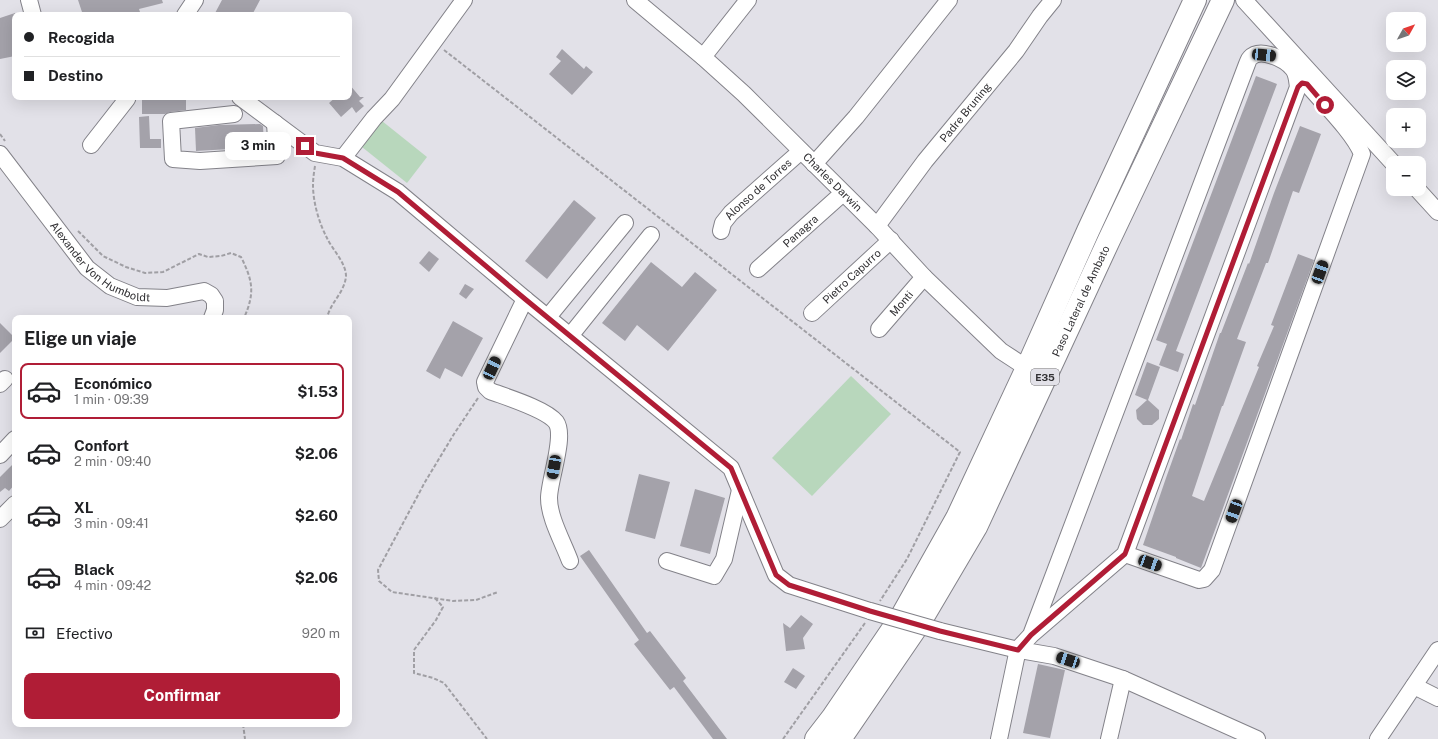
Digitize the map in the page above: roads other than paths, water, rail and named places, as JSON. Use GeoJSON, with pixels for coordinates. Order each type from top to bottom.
{"type":"FeatureCollection","features":[{"type":"Feature","properties":{"kind":"highway","name":"Paso Lateral de Ambato"},"geometry":{"type":"LineString","coordinates":[[816,739],[903,614],[957,518],[1195,0]]}},
{"type":"Feature","properties":{"kind":"highway","name":"Paso Lateral de Ambato"},"geometry":{"type":"LineString","coordinates":[[840,739],[920,622],[976,527],[1109,240],[1223,0]]}},
{"type":"Feature","properties":{"kind":"highway"},"geometry":{"type":"LineString","coordinates":[[1088,231],[1109,240]]}},
{"type":"Feature","properties":{"kind":"street"},"geometry":{"type":"LineString","coordinates":[[28,0],[32,12]]}},
{"type":"Feature","properties":{"kind":"street"},"geometry":{"type":"LineString","coordinates":[[187,12],[195,0]]}},
{"type":"Feature","properties":{"kind":"street"},"geometry":{"type":"LineString","coordinates":[[343,158],[374,118],[392,99],[464,0]]}},
{"type":"Feature","properties":{"kind":"street","name":"Charles Darwin"},"geometry":{"type":"LineString","coordinates":[[635,0],[703,57],[744,94],[891,240],[924,277],[1001,351],[1027,368]]}},
{"type":"Feature","properties":{"kind":"street"},"geometry":{"type":"LineString","coordinates":[[703,57],[748,0]]}},
{"type":"Feature","properties":{"kind":"street"},"geometry":{"type":"LineString","coordinates":[[814,164],[856,117],[949,0]]}},
{"type":"Feature","properties":{"kind":"street","name":"Padre Bruning"},"geometry":{"type":"LineString","coordinates":[[877,226],[925,161],[1016,51],[1053,0]]}},
{"type":"Feature","properties":{"kind":"street"},"geometry":{"type":"LineString","coordinates":[[1244,0],[1387,156]]}},
{"type":"Feature","properties":{"kind":"street"},"geometry":{"type":"LineString","coordinates":[[1031,635],[1250,58],[1257,54],[1278,57],[1285,61],[1294,70],[1298,87]]}},
{"type":"Feature","properties":{"kind":"street"},"geometry":{"type":"LineString","coordinates":[[999,739],[1018,650],[1031,635],[1125,554],[1298,87],[1302,83],[1307,84],[1350,134],[1360,148],[1362,154],[1212,570],[1204,579],[1199,580],[1125,554]]}},
{"type":"Feature","properties":{"kind":"street"},"geometry":{"type":"LineString","coordinates":[[91,145],[125,100]]}},
{"type":"Feature","properties":{"kind":"street"},"geometry":{"type":"LineString","coordinates":[[244,100],[315,153],[343,158],[398,192],[525,299],[731,468],[776,575],[789,585],[871,613],[1018,650],[1054,656],[1123,678],[1257,739]]}},
{"type":"Feature","properties":{"kind":"street"},"geometry":{"type":"LineString","coordinates":[[234,114],[171,121],[173,159],[200,161],[276,156],[275,123]]}},
{"type":"Feature","properties":{"kind":"street","name":"Alexander Von Humboldt"},"geometry":{"type":"LineString","coordinates":[[3,148],[87,268],[110,286],[137,297],[168,298],[204,292],[210,295],[215,301],[213,315]]}},
{"type":"Feature","properties":{"kind":"street","name":"Alonso de Torres"},"geometry":{"type":"LineString","coordinates":[[720,231],[723,223],[731,213],[801,151]]}},
{"type":"Feature","properties":{"kind":"street","name":"Panagra"},"geometry":{"type":"LineString","coordinates":[[758,269],[843,193]]}},
{"type":"Feature","properties":{"kind":"street"},"geometry":{"type":"LineString","coordinates":[[1423,196],[1438,212]]}},
{"type":"Feature","properties":{"kind":"street"},"geometry":{"type":"LineString","coordinates":[[548,317],[625,223]]}},
{"type":"Feature","properties":{"kind":"street"},"geometry":{"type":"LineString","coordinates":[[570,336],[651,235]]}},
{"type":"Feature","properties":{"kind":"street","name":"Pietro Capurro"},"geometry":{"type":"LineString","coordinates":[[812,313],[891,240]]}},
{"type":"Feature","properties":{"kind":"street","name":"Monti"},"geometry":{"type":"LineString","coordinates":[[879,329],[924,277]]}},
{"type":"Feature","properties":{"kind":"street"},"geometry":{"type":"LineString","coordinates":[[525,299],[485,382],[486,387],[490,391],[547,414],[556,423],[560,436],[549,497],[550,512],[570,561]]}},
{"type":"Feature","properties":{"kind":"street"},"geometry":{"type":"LineString","coordinates":[[0,455],[12,442]]}},
{"type":"Feature","properties":{"kind":"street"},"geometry":{"type":"LineString","coordinates":[[667,561],[714,576],[724,559],[740,490]]}},
{"type":"Feature","properties":{"kind":"street"},"geometry":{"type":"LineString","coordinates":[[0,519],[12,507]]}},
{"type":"Feature","properties":{"kind":"street"},"geometry":{"type":"LineString","coordinates":[[1378,739],[1438,650]]}},
{"type":"Feature","properties":{"kind":"street"},"geometry":{"type":"LineString","coordinates":[[1108,739],[1123,678]]}},
{"type":"Feature","properties":{"kind":"street"},"geometry":{"type":"LineString","coordinates":[[1414,686],[1438,698]]}}]}
